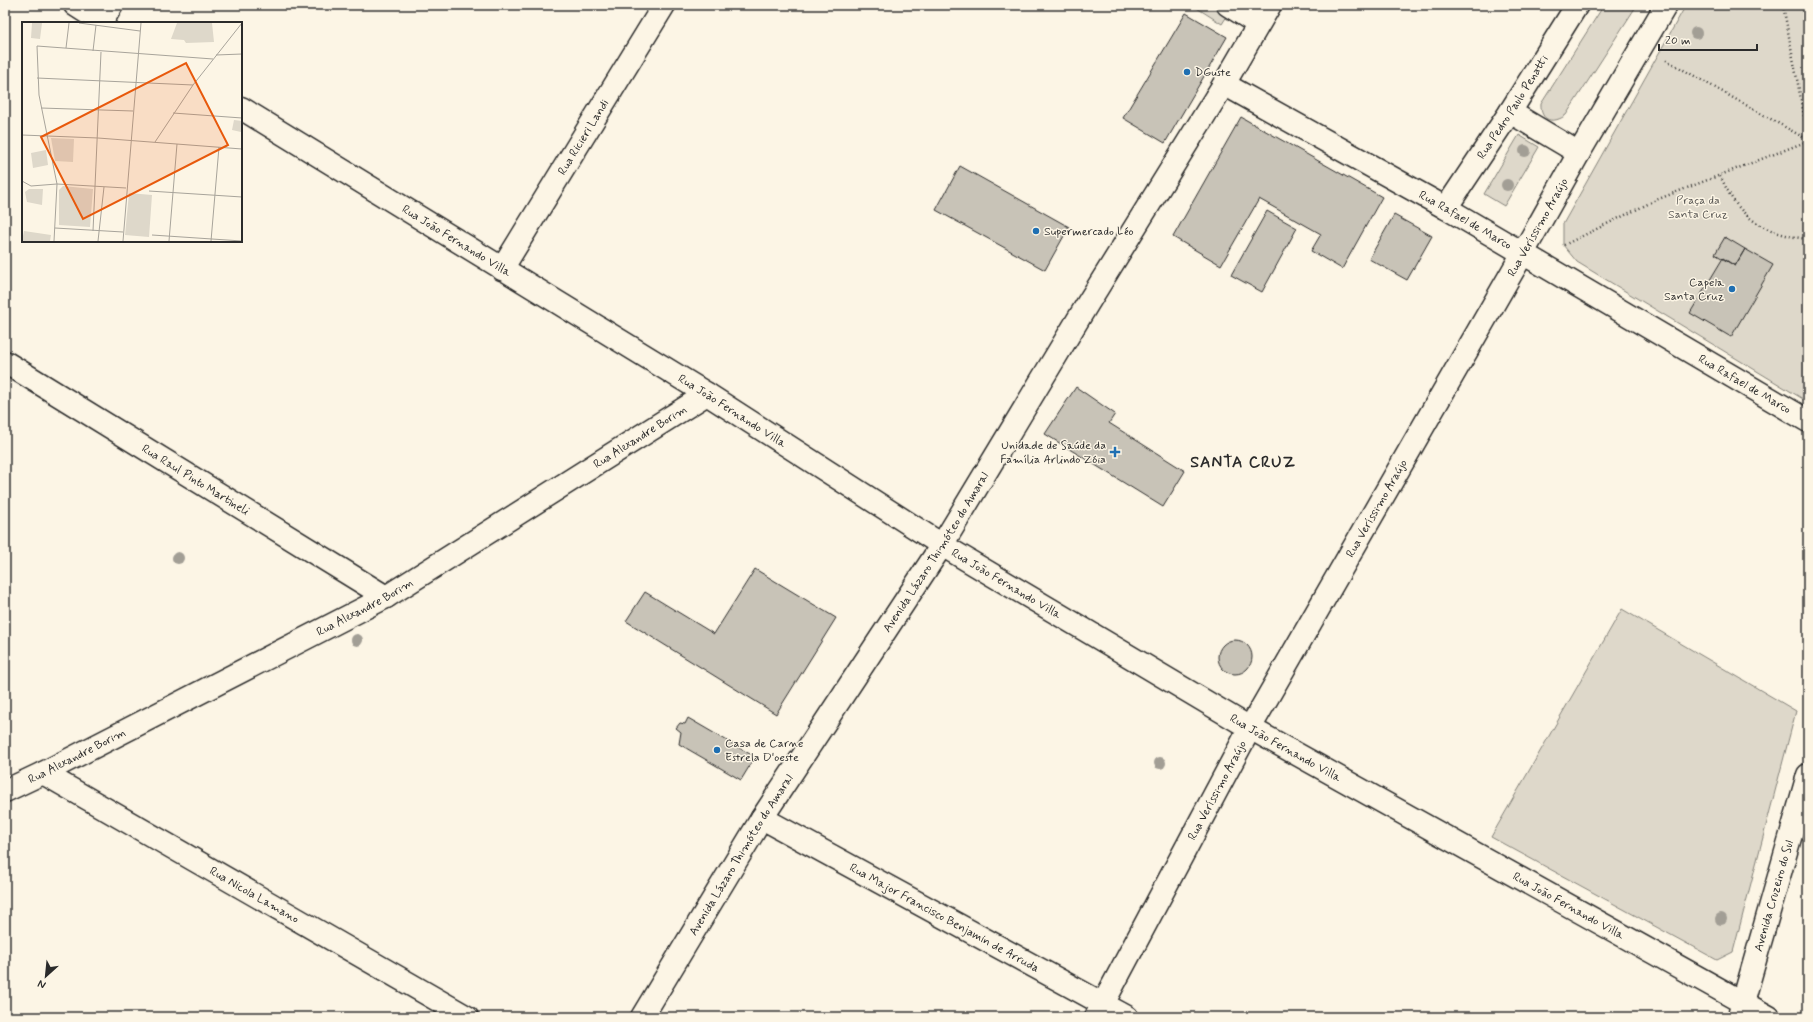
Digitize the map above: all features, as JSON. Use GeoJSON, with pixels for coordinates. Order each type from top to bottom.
{"type":"FeatureCollection","features":[{"type":"Feature","properties":{"kind":"street"},"geometry":{"type":"LineString","coordinates":[[74,5],[106,17]]}},
{"type":"Feature","properties":{"kind":"street","name":"Rua Ricieri Landi"},"geometry":{"type":"LineString","coordinates":[[502,269],[664,5]]}},
{"type":"Feature","properties":{"kind":"street"},"geometry":{"type":"LineString","coordinates":[[1228,5],[1258,24]]}},
{"type":"Feature","properties":{"kind":"street","name":"Avenida Lázaro Thimóteo do Amaral"},"geometry":{"type":"LineString","coordinates":[[642,1017],[762,818],[942,545],[1088,304],[1224,84],[1270,5]]}},
{"type":"Feature","properties":{"kind":"street","name":"Rua Pedro Paulo Penatti"},"geometry":{"type":"LineString","coordinates":[[1446,208],[1510,112],[1578,5]]}},
{"type":"Feature","properties":{"kind":"street","name":"Rua Veríssimo Araújo"},"geometry":{"type":"LineString","coordinates":[[1100,1010],[1250,728],[1579,153],[1666,5]]}},
{"type":"Feature","properties":{"kind":"street","name":"Rua Rafael de Marco"},"geometry":{"type":"LineString","coordinates":[[1224,84],[1446,208],[1808,421]]}},
{"type":"Feature","properties":{"kind":"street","name":"Rua João Fernando Villa"},"geometry":{"type":"LineString","coordinates":[[242,109],[706,394],[942,545],[1250,728],[1741,1010],[1769,1017]]}},
{"type":"Feature","properties":{"kind":"street"},"geometry":{"type":"LineString","coordinates":[[1510,112],[1579,153]]}},
{"type":"Feature","properties":{"kind":"street","name":"Rua Raul Pinto Martineli"},"geometry":{"type":"LineString","coordinates":[[5,362],[386,598]]}},
{"type":"Feature","properties":{"kind":"street","name":"Rua Alexandre Borim"},"geometry":{"type":"LineString","coordinates":[[5,791],[386,598],[706,394]]}},
{"type":"Feature","properties":{"kind":"street","name":"Rua Nicola Lamano"},"geometry":{"type":"LineString","coordinates":[[43,773],[467,1017]]}},
{"type":"Feature","properties":{"kind":"street","name":"Avenida Cruzeiro do Sul"},"geometry":{"type":"LineString","coordinates":[[1741,1010],[1808,775]]}},
{"type":"Feature","properties":{"kind":"street","name":"Rua Major Francisco Benjamin de Arruda"},"geometry":{"type":"LineString","coordinates":[[762,818],[1100,1010],[1127,1017]]}},
{"type":"Feature","properties":{"kind":"path"},"geometry":{"type":"LineString","coordinates":[[1783,5],[1808,140]]}},
{"type":"Feature","properties":{"kind":"path"},"geometry":{"type":"LineString","coordinates":[[1664,59],[1808,140]]}},
{"type":"Feature","properties":{"kind":"path"},"geometry":{"type":"LineString","coordinates":[[1563,245],[1656,200],[1808,140]]}},
{"type":"Feature","properties":{"kind":"path"},"geometry":{"type":"LineString","coordinates":[[1720,176],[1736,205],[1752,221],[1774,231],[1808,239]]}},
{"type":"Feature","properties":{"kind":"green space"},"geometry":{"type":"Polygon","coordinates":[[[1192,5],[1234,5],[1222,24],[1192,5]]]}},
{"type":"Feature","properties":{"kind":"green space"},"geometry":{"type":"Polygon","coordinates":[[[1604,5],[1637,5],[1566,115],[1557,120],[1549,120],[1545,118],[1541,110],[1541,104],[1604,5]]]}},
{"type":"Feature","properties":{"kind":"green space","name":"Praça da Santa Cruz"},"geometry":{"type":"Polygon","coordinates":[[[1686,5],[1808,5],[1808,402],[1577,262],[1563,245],[1563,224],[1686,5]]]}},
{"type":"Feature","properties":{"kind":"green space"},"geometry":{"type":"Polygon","coordinates":[[[1519,135],[1539,147],[1504,206],[1484,194],[1519,135]]]}},
{"type":"Feature","properties":{"kind":"green space"},"geometry":{"type":"Polygon","coordinates":[[[1622,609],[1796,711],[1733,952],[1717,960],[1491,837],[1622,609]]]}},
{"type":"Feature","properties":{"kind":"building"},"geometry":{"type":"Polygon","coordinates":[[[1186,13],[1227,37],[1165,143],[1123,118],[1186,13]]]}},
{"type":"Feature","properties":{"kind":"building"},"geometry":{"type":"Polygon","coordinates":[[[1241,117],[1382,197],[1342,269],[1311,251],[1321,234],[1259,199],[1221,265],[1173,237],[1241,117]]]}},
{"type":"Feature","properties":{"kind":"building"},"geometry":{"type":"Polygon","coordinates":[[[960,166],[1069,227],[1045,270],[936,210],[960,166]]]}},
{"type":"Feature","properties":{"kind":"building"},"geometry":{"type":"Polygon","coordinates":[[[1267,211],[1297,228],[1262,292],[1231,275],[1267,211]]]}},
{"type":"Feature","properties":{"kind":"building"},"geometry":{"type":"Polygon","coordinates":[[[1394,215],[1432,236],[1407,280],[1369,259],[1394,215]]]}},
{"type":"Feature","properties":{"kind":"building"},"geometry":{"type":"Polygon","coordinates":[[[1725,237],[1745,249],[1735,266],[1715,254],[1725,237]]]}},
{"type":"Feature","properties":{"kind":"building","name":"Capela Santa Cruz"},"geometry":{"type":"Polygon","coordinates":[[[1745,249],[1773,265],[1731,337],[1690,313],[1723,258],[1735,266],[1745,249]]]}},
{"type":"Feature","properties":{"kind":"building","name":"Unidade de Saúde da Família Arlindo Zóia"},"geometry":{"type":"Polygon","coordinates":[[[1076,387],[1115,414],[1109,423],[1185,471],[1163,507],[1045,434],[1076,387]]]}},
{"type":"Feature","properties":{"kind":"building"},"geometry":{"type":"Polygon","coordinates":[[[755,569],[836,618],[776,714],[626,621],[645,592],[714,634],[755,569]]]}},
{"type":"Feature","properties":{"kind":"building"},"geometry":{"type":"Polygon","coordinates":[[[1232,640],[1238,640],[1242,641],[1249,647],[1252,657],[1251,664],[1245,671],[1238,674],[1232,674],[1228,673],[1221,667],[1218,660],[1218,654],[1219,650],[1225,643],[1232,640]]]}},
{"type":"Feature","properties":{"kind":"building","name":"Casa de Carne Estrela D'oeste"},"geometry":{"type":"Polygon","coordinates":[[[688,718],[755,757],[741,780],[679,744],[681,732],[676,728],[680,723],[685,724],[688,718]]]}},
{"type":"Feature","properties":{"kind":"place","name":"DGuste"},"geometry":{"type":"Point","coordinates":[1187,72]}},
{"type":"Feature","properties":{"kind":"place","name":"Supermercado Léo"},"geometry":{"type":"Point","coordinates":[1036,231]}},
{"type":"Feature","properties":{"kind":"place","name":"Capela Santa Cruz"},"geometry":{"type":"Point","coordinates":[1732,289]}},
{"type":"Feature","properties":{"kind":"place","name":"Unidade de Saúde da Família Arlindo Zóia"},"geometry":{"type":"Point","coordinates":[1115,452]}},
{"type":"Feature","properties":{"kind":"place","name":"Casa de Carne Estrela D'oeste"},"geometry":{"type":"Point","coordinates":[717,750]}},
{"type":"Feature","properties":{"kind":"district","name":"SANTA CRUZ"},"geometry":{"type":"Point","coordinates":[1243,461]}}]}
